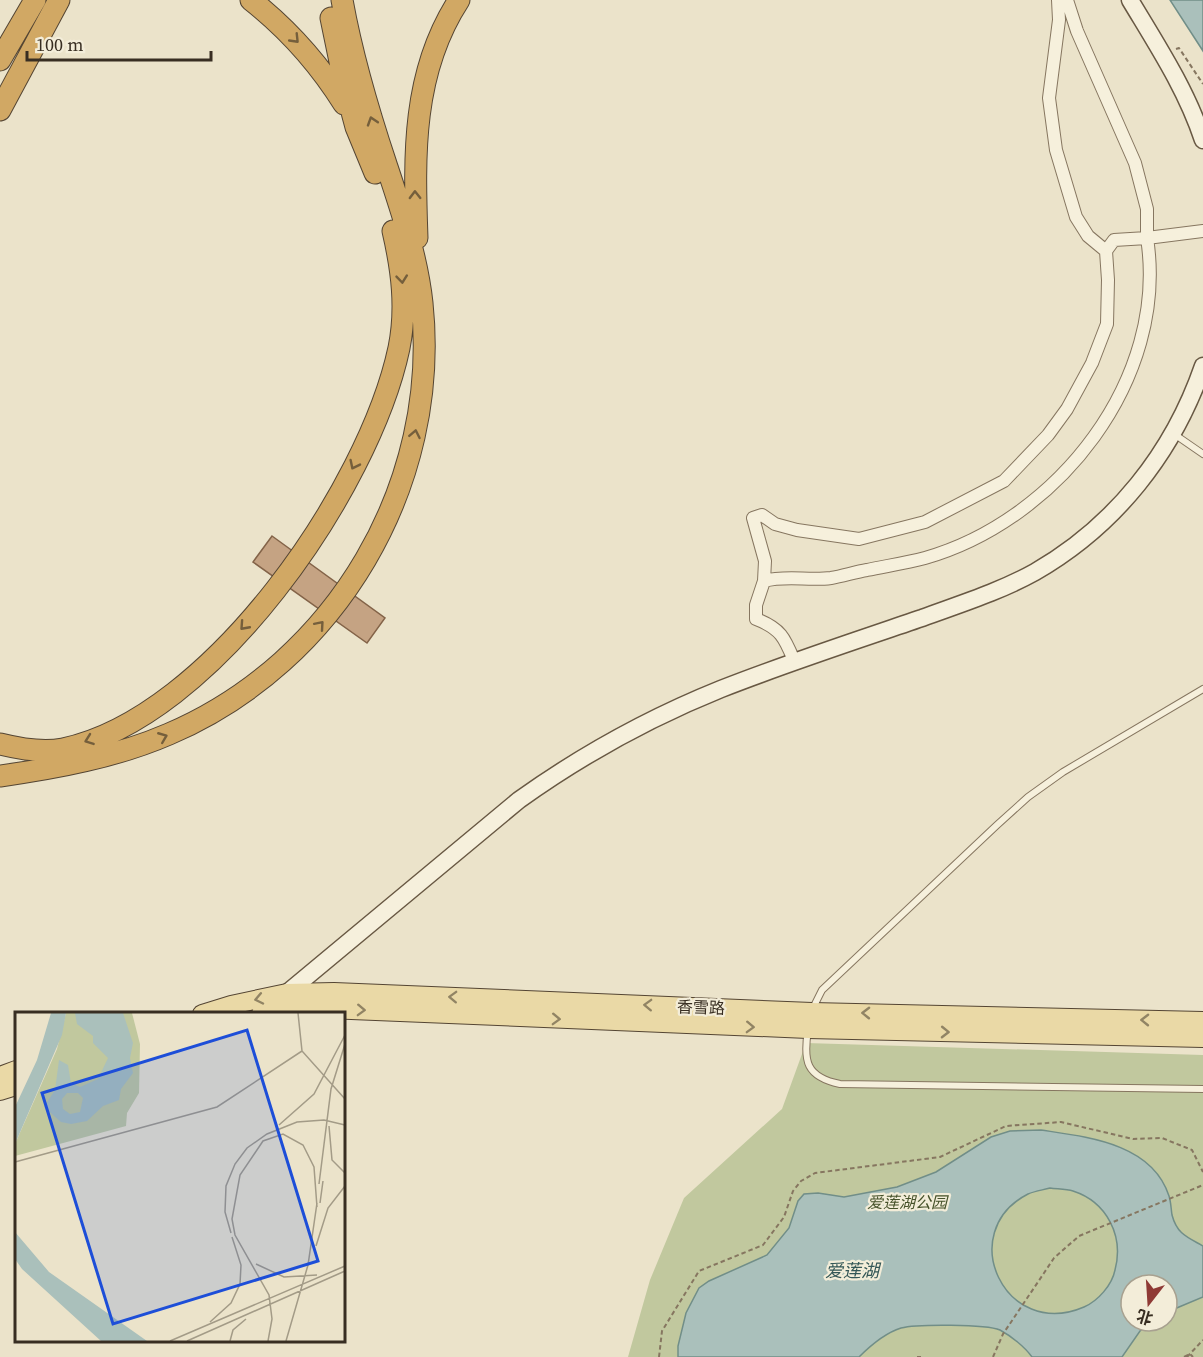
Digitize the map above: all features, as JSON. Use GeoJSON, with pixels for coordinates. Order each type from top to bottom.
{"type":"FeatureCollection","features":[{"type":"Feature","properties":{"kind":"highway"},"geometry":{"type":"LineString","coordinates":[[0,60],[34,0]]}},
{"type":"Feature","properties":{"kind":"highway"},"geometry":{"type":"LineString","coordinates":[[0,110],[58,0]]}},
{"type":"Feature","properties":{"kind":"highway"},"geometry":{"type":"LineString","coordinates":[[251,0],[285,29],[308,53],[332,85],[356,127]]}},
{"type":"Feature","properties":{"kind":"highway"},"geometry":{"type":"LineString","coordinates":[[0,788],[149,712],[188,681],[234,637],[276,589],[315,535],[365,441],[388,388],[402,327],[403,293],[397,250],[385,201],[356,127],[336,45],[328,0]]}},
{"type":"Feature","properties":{"kind":"highway"},"geometry":{"type":"LineString","coordinates":[[342,0],[363,92],[397,198],[418,275]]}},
{"type":"Feature","properties":{"kind":"highway"},"geometry":{"type":"LineString","coordinates":[[0,744],[64,757],[93,759],[145,744],[179,730],[219,709],[285,661],[340,601],[361,569],[384,527],[405,474],[413,446],[421,399],[424,361],[424,322],[418,275],[415,159],[419,105],[423,84],[437,44],[459,0]]}},
{"type":"Feature","properties":{"kind":"highway"},"geometry":{"type":"LineString","coordinates":[[0,763],[64,757]]}},
{"type":"Feature","properties":{"kind":"highway"},"geometry":{"type":"LineString","coordinates":[[0,776],[64,757]]}},
{"type":"Feature","properties":{"kind":"main road","name":"香雪路"},"geometry":{"type":"LineString","coordinates":[[265,1012],[285,1001]]}},
{"type":"Feature","properties":{"kind":"main road","name":"香雪路"},"geometry":{"type":"LineString","coordinates":[[208,1012],[231,1005],[285,1001],[327,1009],[810,1020],[1203,1021]]}},
{"type":"Feature","properties":{"kind":"main road","name":"香雪路"},"geometry":{"type":"LineString","coordinates":[[810,1020],[1203,1038]]}},
{"type":"Feature","properties":{"kind":"main road"},"geometry":{"type":"LineString","coordinates":[[0,1076],[15,1070]]}},
{"type":"Feature","properties":{"kind":"main road"},"geometry":{"type":"LineString","coordinates":[[0,1091],[15,1086]]}},
{"type":"Feature","properties":{"kind":"street"},"geometry":{"type":"LineString","coordinates":[[1058,0],[1059,20],[1049,98],[1056,150],[1076,217],[1088,236],[1106,251]]}},
{"type":"Feature","properties":{"kind":"street"},"geometry":{"type":"LineString","coordinates":[[764,581],[776,578],[830,579],[928,557],[991,531],[1032,503],[1055,483],[1093,438],[1119,394],[1135,360],[1147,308],[1151,263],[1147,209],[1135,163],[1077,31],[1067,0]]}},
{"type":"Feature","properties":{"kind":"street"},"geometry":{"type":"LineString","coordinates":[[1130,0],[1188,101],[1203,140]]}},
{"type":"Feature","properties":{"kind":"street"},"geometry":{"type":"LineString","coordinates":[[795,663],[784,637],[772,625],[756,619],[756,605],[764,581],[765,561],[753,518],[762,515],[775,524],[796,530],[859,539],[925,522],[1004,481],[1048,435],[1067,409],[1092,363],[1107,324],[1106,251],[1114,240],[1203,231]]}},
{"type":"Feature","properties":{"kind":"street"},"geometry":{"type":"LineString","coordinates":[[285,1001],[519,800],[548,779],[610,741],[646,722],[723,688],[990,593],[1035,572],[1076,544],[1113,512],[1146,475],[1186,410],[1203,366]]}},
{"type":"Feature","properties":{"kind":"lane"},"geometry":{"type":"LineString","coordinates":[[1173,434],[1203,454]]}},
{"type":"Feature","properties":{"kind":"lane"},"geometry":{"type":"LineString","coordinates":[[1203,689],[1063,772],[997,825],[822,990],[810,1020],[806,1043],[808,1067],[816,1076],[840,1084],[1203,1089]]}},
{"type":"Feature","properties":{"kind":"path"},"geometry":{"type":"LineString","coordinates":[[1162,54],[1179,48],[1203,84]]}},
{"type":"Feature","properties":{"kind":"path"},"geometry":{"type":"LineString","coordinates":[[659,1357],[662,1331],[699,1271],[763,1245],[784,1217],[793,1191],[801,1182],[815,1173],[940,1157],[1006,1126],[1061,1122],[1133,1139],[1162,1138],[1192,1150],[1203,1172]]}},
{"type":"Feature","properties":{"kind":"path"},"geometry":{"type":"LineString","coordinates":[[993,1357],[1003,1334],[1054,1258],[1079,1236],[1203,1185]]}},
{"type":"Feature","properties":{"kind":"path"},"geometry":{"type":"LineString","coordinates":[[1189,1356],[1203,1340]]}},
{"type":"Feature","properties":{"kind":"green space","name":"爱莲湖公园"},"geometry":{"type":"Polygon","coordinates":[[[806,1043],[1203,1055],[1203,1357],[628,1357],[650,1280],[684,1198],[782,1109],[806,1043]]]}},
{"type":"Feature","properties":{"kind":"water"},"geometry":{"type":"Polygon","coordinates":[[[1170,0],[1203,0],[1203,51],[1170,0]]]}},
{"type":"Feature","properties":{"kind":"water","name":"爱莲湖"},"geometry":{"type":"Polygon","coordinates":[[[1041,1130],[1078,1136],[1116,1146],[1148,1164],[1161,1178],[1169,1196],[1172,1215],[1177,1227],[1183,1234],[1203,1246],[1203,1297],[1179,1307],[1179,1273],[1119,1273],[1119,1333],[1139,1333],[1122,1357],[1032,1357],[1018,1342],[1000,1330],[951,1325],[901,1328],[878,1340],[859,1357],[678,1357],[678,1346],[686,1313],[699,1288],[709,1281],[767,1255],[789,1228],[798,1201],[804,1194],[818,1193],[844,1197],[897,1187],[936,1172],[991,1137],[1010,1131],[1041,1130]],[[1050,1188],[1028,1194],[1006,1211],[994,1232],[992,1255],[999,1278],[1012,1296],[1032,1309],[1056,1313],[1084,1307],[1104,1292],[1115,1270],[1117,1245],[1110,1222],[1095,1203],[1073,1191],[1050,1188]]]}},
{"type":"Feature","properties":{"kind":"building"},"geometry":{"type":"Polygon","coordinates":[[[272,536],[385,618],[367,643],[253,562],[272,536]]]}}]}
